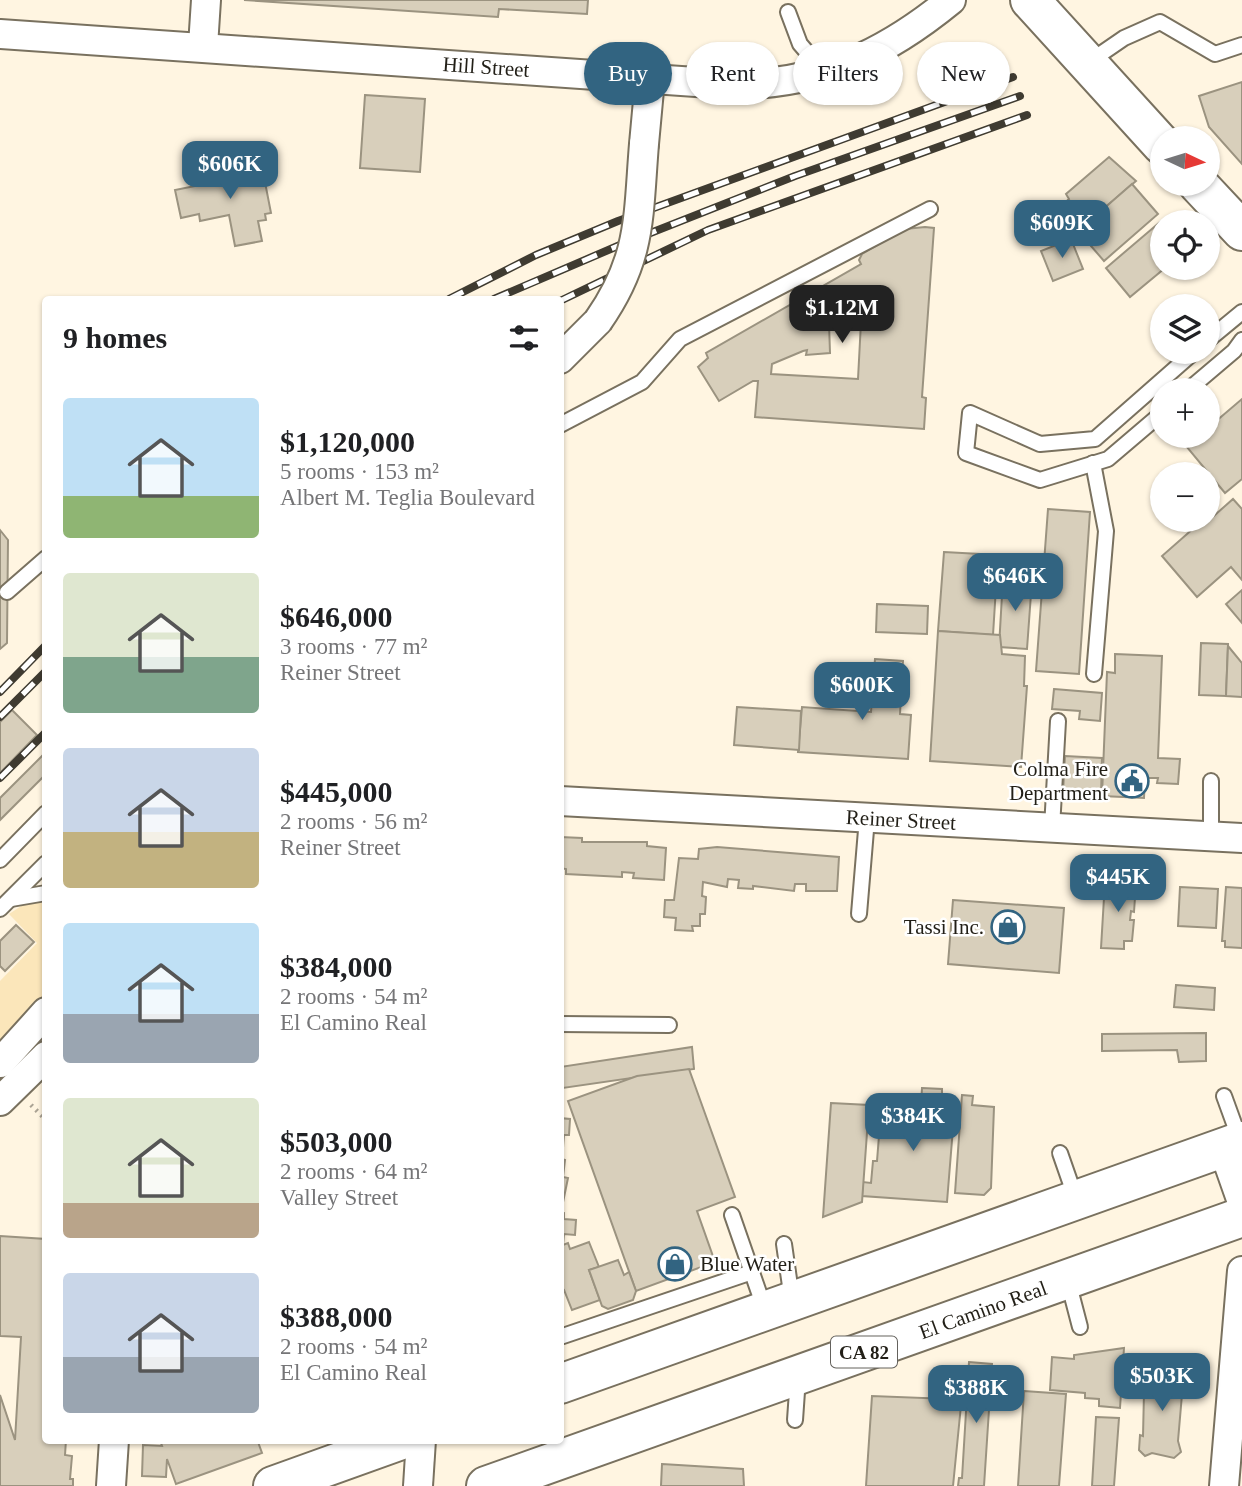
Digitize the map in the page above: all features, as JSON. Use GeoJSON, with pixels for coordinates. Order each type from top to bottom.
{"type":"FeatureCollection","features":[{"type":"Feature","properties":{"kind":"main road"},"geometry":{"type":"LineString","coordinates":[[1030,0],[1150,132]]}},
{"type":"Feature","properties":{"kind":"main road"},"geometry":{"type":"LineString","coordinates":[[1209,196],[1242,231]]}},
{"type":"Feature","properties":{"kind":"main road"},"geometry":{"type":"LineString","coordinates":[[564,1383],[1235,1144]]}},
{"type":"Feature","properties":{"kind":"main road","name":"El Camino Real"},"geometry":{"type":"LineString","coordinates":[[486,1486],[1242,1217]]}},
{"type":"Feature","properties":{"kind":"main road"},"geometry":{"type":"LineString","coordinates":[[273,1486],[390,1444]]}},
{"type":"Feature","properties":{"kind":"street"},"geometry":{"type":"LineString","coordinates":[[203,46],[206,0]]}},
{"type":"Feature","properties":{"kind":"street","name":"Hill Street"},"geometry":{"type":"LineString","coordinates":[[893,42],[951,0]]}},
{"type":"Feature","properties":{"kind":"street","name":"Hill Street"},"geometry":{"type":"LineString","coordinates":[[0,34],[584,74]]}},
{"type":"Feature","properties":{"kind":"street","name":"Hill Street"},"geometry":{"type":"LineString","coordinates":[[672,80],[739,85],[793,81]]}},
{"type":"Feature","properties":{"kind":"street"},"geometry":{"type":"LineString","coordinates":[[564,355],[598,321],[619,290],[631,263],[637,230],[648,105]]}},
{"type":"Feature","properties":{"kind":"street","name":"Reiner Street"},"geometry":{"type":"LineString","coordinates":[[564,801],[1242,838]]}},
{"type":"Feature","properties":{"kind":"street"},"geometry":{"type":"LineString","coordinates":[[0,1063],[42,1016]]}},
{"type":"Feature","properties":{"kind":"street"},"geometry":{"type":"LineString","coordinates":[[0,1101],[42,1060]]}},
{"type":"Feature","properties":{"kind":"street"},"geometry":{"type":"LineString","coordinates":[[1235,1144],[1242,1202]]}},
{"type":"Feature","properties":{"kind":"street"},"geometry":{"type":"LineString","coordinates":[[1224,1486],[1240,1321],[1242,1271]]}},
{"type":"Feature","properties":{"kind":"street"},"geometry":{"type":"LineString","coordinates":[[111,1486],[114,1444]]}},
{"type":"Feature","properties":{"kind":"street"},"geometry":{"type":"LineString","coordinates":[[418,1486],[421,1444]]}},
{"type":"Feature","properties":{"kind":"lane"},"geometry":{"type":"LineString","coordinates":[[788,12],[799,42]]}},
{"type":"Feature","properties":{"kind":"lane"},"geometry":{"type":"LineString","coordinates":[[1086,63],[1124,38],[1160,22],[1215,54],[1242,45]]}},
{"type":"Feature","properties":{"kind":"lane"},"geometry":{"type":"LineString","coordinates":[[564,423],[642,382],[680,339],[930,209]]}},
{"type":"Feature","properties":{"kind":"lane"},"geometry":{"type":"LineString","coordinates":[[1220,330],[1242,312]]}},
{"type":"Feature","properties":{"kind":"lane"},"geometry":{"type":"LineString","coordinates":[[1202,378],[1234,351],[1242,340]]}},
{"type":"Feature","properties":{"kind":"lane"},"geometry":{"type":"LineString","coordinates":[[1150,423],[1108,459],[1040,480],[966,453],[970,412],[1040,444],[1095,439],[1180,364]]}},
{"type":"Feature","properties":{"kind":"lane"},"geometry":{"type":"LineString","coordinates":[[1093,463],[1106,531],[1094,674]]}},
{"type":"Feature","properties":{"kind":"lane"},"geometry":{"type":"LineString","coordinates":[[7,592],[42,561]]}},
{"type":"Feature","properties":{"kind":"lane"},"geometry":{"type":"LineString","coordinates":[[1052,828],[1058,721]]}},
{"type":"Feature","properties":{"kind":"lane"},"geometry":{"type":"LineString","coordinates":[[1210,836],[1211,780]]}},
{"type":"Feature","properties":{"kind":"lane"},"geometry":{"type":"LineString","coordinates":[[0,860],[42,817]]}},
{"type":"Feature","properties":{"kind":"lane"},"geometry":{"type":"LineString","coordinates":[[859,914],[867,818]]}},
{"type":"Feature","properties":{"kind":"lane"},"geometry":{"type":"LineString","coordinates":[[5,904],[42,867]]}},
{"type":"Feature","properties":{"kind":"lane"},"geometry":{"type":"LineString","coordinates":[[5,904],[42,894]]}},
{"type":"Feature","properties":{"kind":"lane"},"geometry":{"type":"LineString","coordinates":[[564,1024],[669,1025]]}},
{"type":"Feature","properties":{"kind":"lane"},"geometry":{"type":"LineString","coordinates":[[1224,1096],[1235,1144]]}},
{"type":"Feature","properties":{"kind":"lane"},"geometry":{"type":"LineString","coordinates":[[1060,1153],[1077,1200]]}},
{"type":"Feature","properties":{"kind":"lane"},"geometry":{"type":"LineString","coordinates":[[732,1214],[752,1272],[779,1306]]}},
{"type":"Feature","properties":{"kind":"lane"},"geometry":{"type":"LineString","coordinates":[[779,1306],[784,1244]]}},
{"type":"Feature","properties":{"kind":"lane"},"geometry":{"type":"LineString","coordinates":[[564,1336],[752,1272]]}},
{"type":"Feature","properties":{"kind":"lane"},"geometry":{"type":"LineString","coordinates":[[1068,1280],[1080,1327]]}},
{"type":"Feature","properties":{"kind":"lane"},"geometry":{"type":"LineString","coordinates":[[795,1420],[798,1375]]}},
{"type":"Feature","properties":{"kind":"shaded area"},"geometry":{"type":"Polygon","coordinates":[[[29,901],[42,901],[42,1002],[0,1045],[0,981],[37,943],[9,914],[29,901]]]}},
{"type":"Feature","properties":{"kind":"building"},"geometry":{"type":"Polygon","coordinates":[[[244,0],[588,0],[587,14],[499,9],[498,17],[244,0]]]}},
{"type":"Feature","properties":{"kind":"building"},"geometry":{"type":"Polygon","coordinates":[[[1242,82],[1242,164],[1220,139],[1220,126],[1209,126],[1199,96],[1242,82]]]}},
{"type":"Feature","properties":{"kind":"building"},"geometry":{"type":"Polygon","coordinates":[[[365,95],[425,99],[420,172],[360,168],[365,95]]]}},
{"type":"Feature","properties":{"kind":"building"},"geometry":{"type":"Polygon","coordinates":[[[1109,157],[1136,181],[1080,229],[1060,207],[1069,199],[1066,194],[1109,157]]]}},
{"type":"Feature","properties":{"kind":"building"},"geometry":{"type":"Polygon","coordinates":[[[251,160],[254,174],[263,172],[271,213],[265,214],[266,220],[258,221],[262,241],[235,246],[229,215],[200,221],[199,214],[181,218],[175,190],[210,183],[209,179],[219,177],[217,167],[251,160]]]}},
{"type":"Feature","properties":{"kind":"building"},"geometry":{"type":"Polygon","coordinates":[[[1132,184],[1155,210],[1150,210],[1150,221],[1104,261],[1078,231],[1132,184]]]}},
{"type":"Feature","properties":{"kind":"building"},"geometry":{"type":"Polygon","coordinates":[[[934,228],[922,397],[926,398],[924,429],[755,417],[758,381],[753,381],[719,401],[698,367],[708,358],[706,353],[861,264],[859,260],[862,254],[905,229],[934,228]],[[862,303],[829,323],[830,353],[806,355],[807,350],[772,364],[771,374],[858,379],[862,303]]]}},
{"type":"Feature","properties":{"kind":"building"},"geometry":{"type":"Polygon","coordinates":[[[1150,231],[1151,280],[1130,297],[1106,268],[1150,231]]]}},
{"type":"Feature","properties":{"kind":"building"},"geometry":{"type":"Polygon","coordinates":[[[1071,239],[1083,269],[1053,281],[1041,251],[1071,239]]]}},
{"type":"Feature","properties":{"kind":"building"},"geometry":{"type":"Polygon","coordinates":[[[1242,399],[1242,479],[1225,493],[1220,487],[1220,462],[1199,462],[1188,448],[1220,448],[1220,418],[1242,399]]]}},
{"type":"Feature","properties":{"kind":"building"},"geometry":{"type":"Polygon","coordinates":[[[1233,499],[1242,509],[1242,580],[1231,567],[1197,597],[1162,556],[1189,532],[1220,532],[1220,510],[1233,499]]]}},
{"type":"Feature","properties":{"kind":"building"},"geometry":{"type":"Polygon","coordinates":[[[1048,509],[1090,512],[1079,674],[1036,671],[1048,509]]]}},
{"type":"Feature","properties":{"kind":"building"},"geometry":{"type":"Polygon","coordinates":[[[0,530],[8,540],[7,643],[0,649],[0,530]]]}},
{"type":"Feature","properties":{"kind":"building"},"geometry":{"type":"Polygon","coordinates":[[[944,552],[998,555],[993,635],[938,631],[944,552]]]}},
{"type":"Feature","properties":{"kind":"building"},"geometry":{"type":"Polygon","coordinates":[[[1003,578],[1032,580],[1027,649],[999,647],[1003,578]]]}},
{"type":"Feature","properties":{"kind":"building"},"geometry":{"type":"Polygon","coordinates":[[[1242,590],[1242,623],[1226,604],[1242,590]]]}},
{"type":"Feature","properties":{"kind":"building"},"geometry":{"type":"Polygon","coordinates":[[[877,604],[928,606],[927,634],[876,632],[877,604]]]}},
{"type":"Feature","properties":{"kind":"building"},"geometry":{"type":"Polygon","coordinates":[[[938,631],[1000,635],[1002,654],[1025,656],[1024,686],[1027,686],[1021,767],[930,761],[938,631]]]}},
{"type":"Feature","properties":{"kind":"building"},"geometry":{"type":"Polygon","coordinates":[[[1201,643],[1228,644],[1226,696],[1199,695],[1201,643]]]}},
{"type":"Feature","properties":{"kind":"building"},"geometry":{"type":"Polygon","coordinates":[[[1228,646],[1242,663],[1242,697],[1226,696],[1228,646]]]}},
{"type":"Feature","properties":{"kind":"building"},"geometry":{"type":"Polygon","coordinates":[[[1115,654],[1162,656],[1158,758],[1180,759],[1178,784],[1157,783],[1158,778],[1145,778],[1144,798],[1102,796],[1107,672],[1115,673],[1115,654]]]}},
{"type":"Feature","properties":{"kind":"building"},"geometry":{"type":"Polygon","coordinates":[[[875,659],[903,661],[900,714],[911,715],[908,759],[798,752],[802,707],[871,712],[875,659]]]}},
{"type":"Feature","properties":{"kind":"building"},"geometry":{"type":"Polygon","coordinates":[[[1054,689],[1102,693],[1100,721],[1079,719],[1080,711],[1052,709],[1054,689]]]}},
{"type":"Feature","properties":{"kind":"building"},"geometry":{"type":"Polygon","coordinates":[[[737,707],[801,711],[799,750],[734,745],[737,707]]]}},
{"type":"Feature","properties":{"kind":"building"},"geometry":{"type":"Polygon","coordinates":[[[12,710],[37,735],[0,773],[0,722],[12,710]]]}},
{"type":"Feature","properties":{"kind":"building"},"geometry":{"type":"Polygon","coordinates":[[[42,756],[42,778],[0,820],[0,798],[42,756]]]}},
{"type":"Feature","properties":{"kind":"building"},"geometry":{"type":"Polygon","coordinates":[[[1065,756],[1102,758],[1101,795],[1063,793],[1065,756]]]}},
{"type":"Feature","properties":{"kind":"building"},"geometry":{"type":"Polygon","coordinates":[[[564,837],[582,838],[582,842],[647,842],[647,846],[666,848],[664,880],[633,878],[634,873],[622,872],[622,877],[566,874],[564,837]]]}},
{"type":"Feature","properties":{"kind":"building"},"geometry":{"type":"Polygon","coordinates":[[[717,847],[839,857],[837,891],[806,891],[806,884],[795,884],[794,891],[753,886],[753,889],[738,888],[739,880],[728,879],[727,887],[703,882],[705,914],[700,914],[700,926],[692,926],[693,931],[675,930],[676,918],[664,917],[665,900],[674,900],[679,858],[698,859],[699,849],[717,847]]]}},
{"type":"Feature","properties":{"kind":"building"},"geometry":{"type":"Polygon","coordinates":[[[1105,881],[1136,883],[1134,912],[1131,911],[1130,920],[1134,920],[1132,941],[1124,941],[1124,949],[1101,948],[1105,881]]]}},
{"type":"Feature","properties":{"kind":"building"},"geometry":{"type":"Polygon","coordinates":[[[1180,887],[1218,889],[1216,928],[1178,926],[1180,887]]]}},
{"type":"Feature","properties":{"kind":"building"},"geometry":{"type":"Polygon","coordinates":[[[1226,887],[1242,888],[1242,948],[1225,947],[1225,941],[1222,941],[1226,887]]]}},
{"type":"Feature","properties":{"kind":"building"},"geometry":{"type":"Polygon","coordinates":[[[953,900],[1064,908],[1059,973],[948,964],[953,900]]]}},
{"type":"Feature","properties":{"kind":"building"},"geometry":{"type":"Polygon","coordinates":[[[16,925],[34,942],[5,971],[0,966],[0,941],[16,925]]]}},
{"type":"Feature","properties":{"kind":"building"},"geometry":{"type":"Polygon","coordinates":[[[1176,985],[1215,988],[1214,1010],[1174,1007],[1176,985]]]}},
{"type":"Feature","properties":{"kind":"building"},"geometry":{"type":"Polygon","coordinates":[[[1206,1033],[1206,1061],[1179,1062],[1177,1050],[1102,1051],[1102,1034],[1206,1033]]]}},
{"type":"Feature","properties":{"kind":"building"},"geometry":{"type":"Polygon","coordinates":[[[692,1047],[694,1069],[564,1088],[564,1066],[692,1047]]]}},
{"type":"Feature","properties":{"kind":"building"},"geometry":{"type":"Polygon","coordinates":[[[689,1069],[735,1197],[697,1211],[715,1262],[636,1291],[568,1101],[637,1076],[689,1069]]]}},
{"type":"Feature","properties":{"kind":"building"},"geometry":{"type":"Polygon","coordinates":[[[922,1088],[942,1089],[946,1113],[941,1112],[940,1127],[953,1128],[947,1202],[862,1196],[863,1182],[871,1183],[873,1161],[877,1161],[880,1123],[884,1124],[885,1109],[908,1111],[908,1104],[921,1105],[922,1088]]]}},
{"type":"Feature","properties":{"kind":"building"},"geometry":{"type":"Polygon","coordinates":[[[962,1095],[973,1096],[972,1105],[994,1107],[991,1188],[984,1195],[955,1193],[962,1095]]]}},
{"type":"Feature","properties":{"kind":"building"},"geometry":{"type":"Polygon","coordinates":[[[831,1103],[869,1105],[862,1202],[823,1217],[831,1103]]]}},
{"type":"Feature","properties":{"kind":"building"},"geometry":{"type":"Polygon","coordinates":[[[564,1118],[570,1119],[569,1135],[564,1135],[564,1118]]]}},
{"type":"Feature","properties":{"kind":"building"},"geometry":{"type":"Polygon","coordinates":[[[564,1177],[568,1178],[564,1197],[564,1177]]]}},
{"type":"Feature","properties":{"kind":"building"},"geometry":{"type":"Polygon","coordinates":[[[564,1219],[576,1220],[575,1235],[564,1234],[564,1219]]]}},
{"type":"Feature","properties":{"kind":"building"},"geometry":{"type":"Polygon","coordinates":[[[0,1236],[42,1239],[42,1444],[66,1444],[65,1455],[72,1456],[70,1479],[73,1479],[73,1486],[0,1486],[0,1395],[15,1440],[21,1337],[0,1336],[0,1236]]]}},
{"type":"Feature","properties":{"kind":"building"},"geometry":{"type":"Polygon","coordinates":[[[589,1242],[599,1267],[589,1270],[600,1300],[572,1310],[564,1290],[564,1244],[568,1243],[570,1249],[589,1242]]]}},
{"type":"Feature","properties":{"kind":"building"},"geometry":{"type":"Polygon","coordinates":[[[618,1260],[624,1275],[629,1272],[636,1291],[633,1300],[608,1309],[602,1306],[589,1270],[618,1260]]]}},
{"type":"Feature","properties":{"kind":"building"},"geometry":{"type":"Polygon","coordinates":[[[1124,1348],[1120,1408],[1099,1406],[1099,1399],[1085,1398],[1085,1393],[1050,1390],[1052,1357],[1074,1359],[1074,1355],[1124,1348]]]}},
{"type":"Feature","properties":{"kind":"building"},"geometry":{"type":"Polygon","coordinates":[[[969,1362],[992,1364],[984,1486],[958,1486],[959,1478],[962,1478],[969,1362]]]}},
{"type":"Feature","properties":{"kind":"building"},"geometry":{"type":"Polygon","coordinates":[[[1165,1366],[1184,1371],[1178,1441],[1181,1452],[1174,1458],[1152,1453],[1145,1456],[1139,1450],[1140,1435],[1143,1436],[1144,1392],[1147,1390],[1149,1368],[1162,1370],[1165,1366]]]}},
{"type":"Feature","properties":{"kind":"building"},"geometry":{"type":"Polygon","coordinates":[[[1024,1391],[1066,1394],[1059,1486],[1018,1486],[1024,1391]]]}},
{"type":"Feature","properties":{"kind":"building"},"geometry":{"type":"Polygon","coordinates":[[[949,1394],[962,1395],[953,1486],[866,1486],[872,1396],[949,1399],[949,1394]]]}},
{"type":"Feature","properties":{"kind":"building"},"geometry":{"type":"Polygon","coordinates":[[[1096,1417],[1119,1418],[1114,1486],[1092,1486],[1096,1417]]]}},
{"type":"Feature","properties":{"kind":"building"},"geometry":{"type":"Polygon","coordinates":[[[161,1444],[259,1444],[262,1453],[176,1484],[167,1459],[166,1477],[142,1476],[143,1445],[162,1446],[161,1444]]]}},
{"type":"Feature","properties":{"kind":"building"},"geometry":{"type":"Polygon","coordinates":[[[662,1464],[743,1469],[744,1486],[661,1486],[662,1464]]]}},
{"type":"Feature","properties":{"kind":"railway"},"geometry":{"type":"LineString","coordinates":[[455,296],[536,255],[618,221],[1013,77]]}},
{"type":"Feature","properties":{"kind":"railway"},"geometry":{"type":"LineString","coordinates":[[501,296],[620,245],[795,176],[1020,96]]}},
{"type":"Feature","properties":{"kind":"railway"},"geometry":{"type":"LineString","coordinates":[[564,299],[708,230],[1027,115]]}},
{"type":"Feature","properties":{"kind":"railway"},"geometry":{"type":"LineString","coordinates":[[0,692],[42,649]]}},
{"type":"Feature","properties":{"kind":"railway"},"geometry":{"type":"LineString","coordinates":[[0,717],[42,675]]}},
{"type":"Feature","properties":{"kind":"railway"},"geometry":{"type":"LineString","coordinates":[[0,778],[42,736]]}},
{"type":"Feature","properties":{"kind":"place","name":"Colma Fire Department"},"geometry":{"type":"Point","coordinates":[1132,781]}},
{"type":"Feature","properties":{"kind":"place","name":"Tassi Inc."},"geometry":{"type":"Point","coordinates":[1008,927]}},
{"type":"Feature","properties":{"kind":"place","name":"Blue Water"},"geometry":{"type":"Point","coordinates":[675,1264]}}]}
